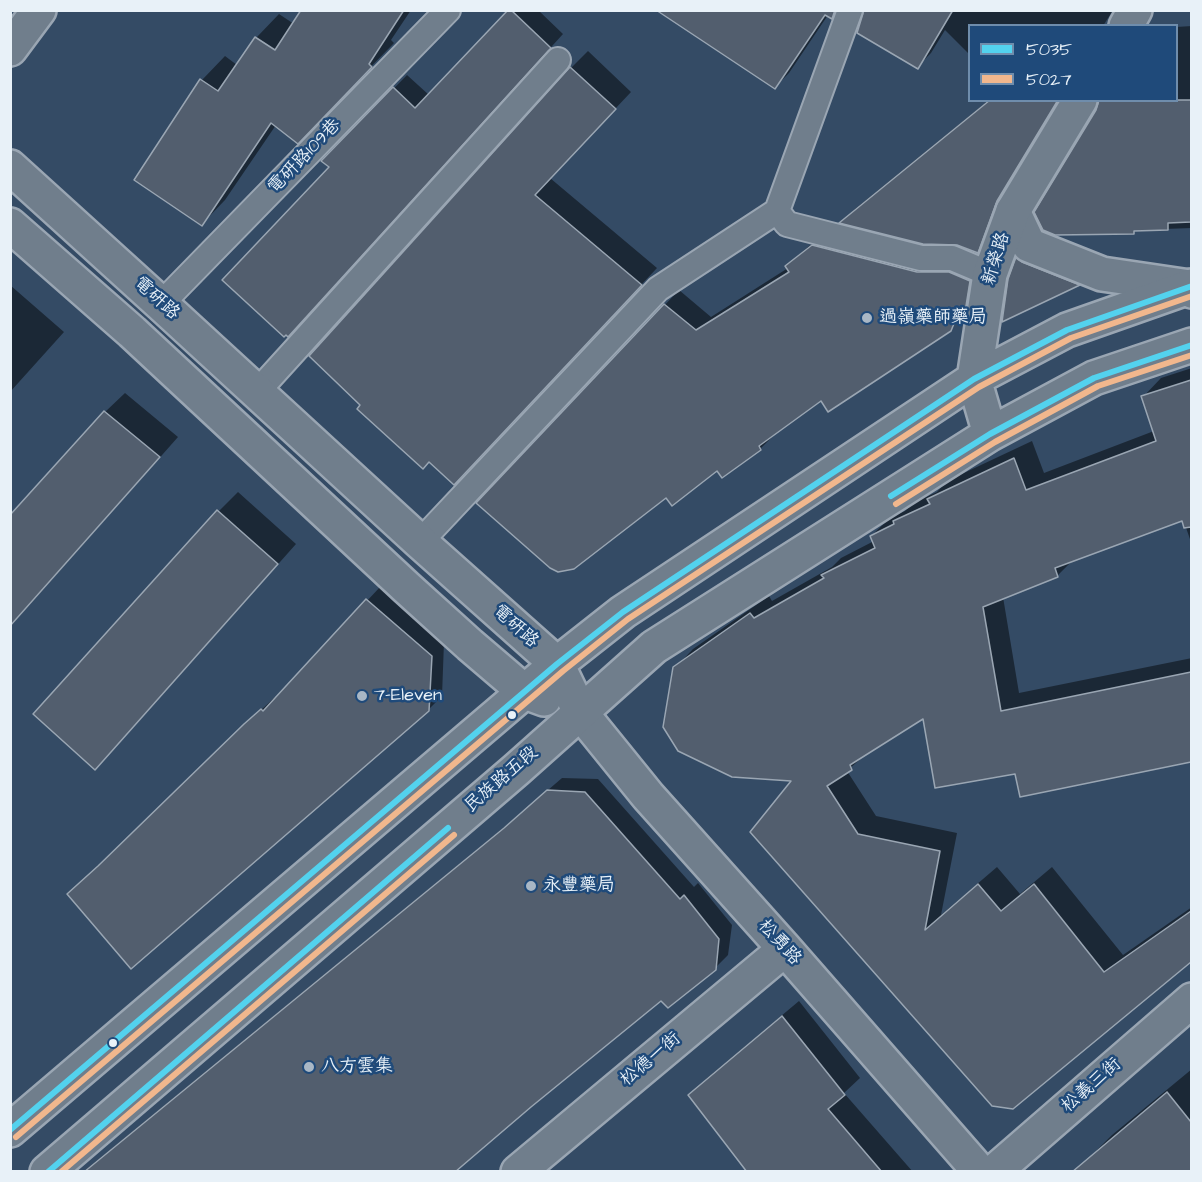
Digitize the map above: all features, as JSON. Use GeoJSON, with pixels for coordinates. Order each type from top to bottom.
{"type":"FeatureCollection","features":[{"type":"Feature","properties":{"kind":"street"},"geometry":{"type":"LineString","coordinates":[[10,49],[39,10]]}},
{"type":"Feature","properties":{"kind":"street"},"geometry":{"type":"LineString","coordinates":[[1127,24],[1135,10]]}},
{"type":"Feature","properties":{"kind":"street","name":"新榮路"},"geometry":{"type":"LineString","coordinates":[[990,434],[974,379],[990,274],[1012,211],[1079,102]]}},
{"type":"Feature","properties":{"kind":"street","name":"電研路"},"geometry":{"type":"LineString","coordinates":[[10,167],[420,542],[557,664],[580,712]]}},
{"type":"Feature","properties":{"kind":"street"},"geometry":{"type":"LineString","coordinates":[[1012,211],[1029,245],[1102,274],[1191,288]]}},
{"type":"Feature","properties":{"kind":"street"},"geometry":{"type":"LineString","coordinates":[[10,225],[132,333],[407,588],[525,692],[580,712]]}},
{"type":"Feature","properties":{"kind":"street"},"geometry":{"type":"LineString","coordinates":[[10,1130],[557,664],[623,612],[974,379],[1066,330],[1191,288]]}},
{"type":"Feature","properties":{"kind":"street","name":"民族路五段"},"geometry":{"type":"LineString","coordinates":[[47,1172],[516,770],[654,647],[990,434],[1094,378],[1191,345]]}},
{"type":"Feature","properties":{"kind":"street","name":"松勇路"},"geometry":{"type":"LineString","coordinates":[[580,712],[648,796],[980,1172]]}},
{"type":"Feature","properties":{"kind":"street","name":"松德一街"},"geometry":{"type":"LineString","coordinates":[[518,1172],[785,949]]}},
{"type":"Feature","properties":{"kind":"street","name":"松義三街"},"geometry":{"type":"LineString","coordinates":[[994,1172],[1191,1000]]}},
{"type":"Feature","properties":{"kind":"lane","name":"電研路109巷"},"geometry":{"type":"LineString","coordinates":[[161,304],[448,10]]}},
{"type":"Feature","properties":{"kind":"lane"},"geometry":{"type":"LineString","coordinates":[[420,542],[658,289],[777,211],[850,10]]}},
{"type":"Feature","properties":{"kind":"lane"},"geometry":{"type":"LineString","coordinates":[[257,392],[558,60]]}},
{"type":"Feature","properties":{"kind":"lane"},"geometry":{"type":"LineString","coordinates":[[777,211],[788,224],[921,258],[952,258],[990,274]]}},
{"type":"Feature","properties":{"kind":"building"},"geometry":{"type":"Polygon","coordinates":[[[301,10],[404,10],[369,64],[372,67],[298,144],[271,123],[202,226],[134,180],[200,79],[218,91],[255,37],[275,50],[301,10]]]}},
{"type":"Feature","properties":{"kind":"building"},"geometry":{"type":"Polygon","coordinates":[[[508,10],[511,10],[551,48],[288,337],[286,335],[284,337],[222,280],[329,167],[321,161],[393,87],[415,108],[508,10]]]}},
{"type":"Feature","properties":{"kind":"building"},"geometry":{"type":"Polygon","coordinates":[[[656,10],[835,10],[832,19],[825,15],[775,89],[656,10]]]}},
{"type":"Feature","properties":{"kind":"building"},"geometry":{"type":"Polygon","coordinates":[[[864,10],[953,10],[918,69],[857,33],[864,10]]]}},
{"type":"Feature","properties":{"kind":"building"},"geometry":{"type":"Polygon","coordinates":[[[570,67],[616,109],[535,195],[642,285],[454,485],[429,462],[423,469],[357,409],[360,405],[309,356],[570,67]]]}},
{"type":"Feature","properties":{"kind":"building"},"geometry":{"type":"Polygon","coordinates":[[[1191,100],[1191,222],[1168,223],[1168,230],[1134,231],[1134,234],[1055,235],[1043,230],[1034,212],[1096,110],[1098,102],[1191,100]]]}},
{"type":"Feature","properties":{"kind":"building"},"geometry":{"type":"Polygon","coordinates":[[[988,102],[1057,102],[997,201],[978,253],[957,245],[923,244],[839,223],[988,102]]]}},
{"type":"Feature","properties":{"kind":"building"},"geometry":{"type":"Polygon","coordinates":[[[812,245],[917,272],[949,272],[970,281],[965,312],[959,311],[951,331],[828,412],[821,401],[759,446],[761,450],[722,478],[717,471],[672,506],[666,498],[574,569],[558,572],[550,568],[476,503],[664,304],[696,330],[789,272],[785,266],[812,245]]]}},
{"type":"Feature","properties":{"kind":"building"},"geometry":{"type":"Polygon","coordinates":[[[1016,257],[1022,262],[1080,285],[1002,322],[1008,279],[1016,257]]]}},
{"type":"Feature","properties":{"kind":"building"},"geometry":{"type":"Polygon","coordinates":[[[1191,380],[1191,527],[1184,528],[1182,521],[1055,568],[1058,577],[983,607],[1001,711],[1191,672],[1191,762],[1020,797],[1015,774],[935,788],[923,719],[850,765],[852,770],[827,786],[858,834],[940,851],[925,930],[978,884],[1001,911],[1034,884],[1104,972],[1191,911],[1191,962],[1013,1109],[992,1106],[750,832],[791,781],[732,777],[678,751],[663,727],[673,667],[750,613],[754,618],[824,578],[821,575],[875,548],[870,536],[894,524],[893,521],[930,504],[927,499],[1014,458],[1026,490],[1156,441],[1141,396],[1191,380]]]}},
{"type":"Feature","properties":{"kind":"building"},"geometry":{"type":"Polygon","coordinates":[[[104,411],[160,457],[10,626],[10,515],[104,411]]]}},
{"type":"Feature","properties":{"kind":"building"},"geometry":{"type":"Polygon","coordinates":[[[217,510],[278,564],[95,770],[33,714],[217,510]]]}},
{"type":"Feature","properties":{"kind":"building"},"geometry":{"type":"Polygon","coordinates":[[[366,599],[432,656],[429,711],[131,969],[67,894],[244,724],[261,709],[263,711],[366,599]]]}},
{"type":"Feature","properties":{"kind":"building"},"geometry":{"type":"Polygon","coordinates":[[[547,790],[585,792],[680,899],[684,895],[719,939],[716,970],[668,1008],[661,1001],[455,1172],[84,1172],[504,828],[547,790]]]}},
{"type":"Feature","properties":{"kind":"building"},"geometry":{"type":"Polygon","coordinates":[[[782,1016],[845,1095],[828,1109],[882,1172],[747,1172],[688,1095],[782,1016]]]}},
{"type":"Feature","properties":{"kind":"building"},"geometry":{"type":"Polygon","coordinates":[[[1167,1092],[1191,1122],[1191,1172],[1072,1172],[1167,1092]]]}},
{"type":"Feature","properties":{"kind":"transit line","name":"5035"},"geometry":{"type":"LineString","coordinates":[[10,1130],[557,664],[623,612],[974,379],[1067,330],[1192,286]]}},
{"type":"Feature","properties":{"kind":"transit line","name":"5027"},"geometry":{"type":"LineString","coordinates":[[16,1137],[563,671],[628,619],[979,387],[1071,338],[1192,296]]}},
{"type":"Feature","properties":{"kind":"transit line","name":"5035"},"geometry":{"type":"LineString","coordinates":[[891,496],[990,434],[1094,378],[1192,345]]}},
{"type":"Feature","properties":{"kind":"transit line","name":"5027"},"geometry":{"type":"LineString","coordinates":[[896,504],[995,442],[1098,386],[1192,355]]}},
{"type":"Feature","properties":{"kind":"transit line","name":"5035"},"geometry":{"type":"LineString","coordinates":[[48,1172],[448,828]]}},
{"type":"Feature","properties":{"kind":"transit line","name":"5027"},"geometry":{"type":"LineString","coordinates":[[61,1172],[454,835]]}},
{"type":"Feature","properties":{"kind":"place","name":"過嶺藥師藥局"},"geometry":{"type":"Point","coordinates":[867,318]}},
{"type":"Feature","properties":{"kind":"place","name":"7-Eleven"},"geometry":{"type":"Point","coordinates":[362,696]}},
{"type":"Feature","properties":{"kind":"place","name":"永豐藥局"},"geometry":{"type":"Point","coordinates":[531,886]}},
{"type":"Feature","properties":{"kind":"place","name":"八方雲集"},"geometry":{"type":"Point","coordinates":[309,1067]}}]}
